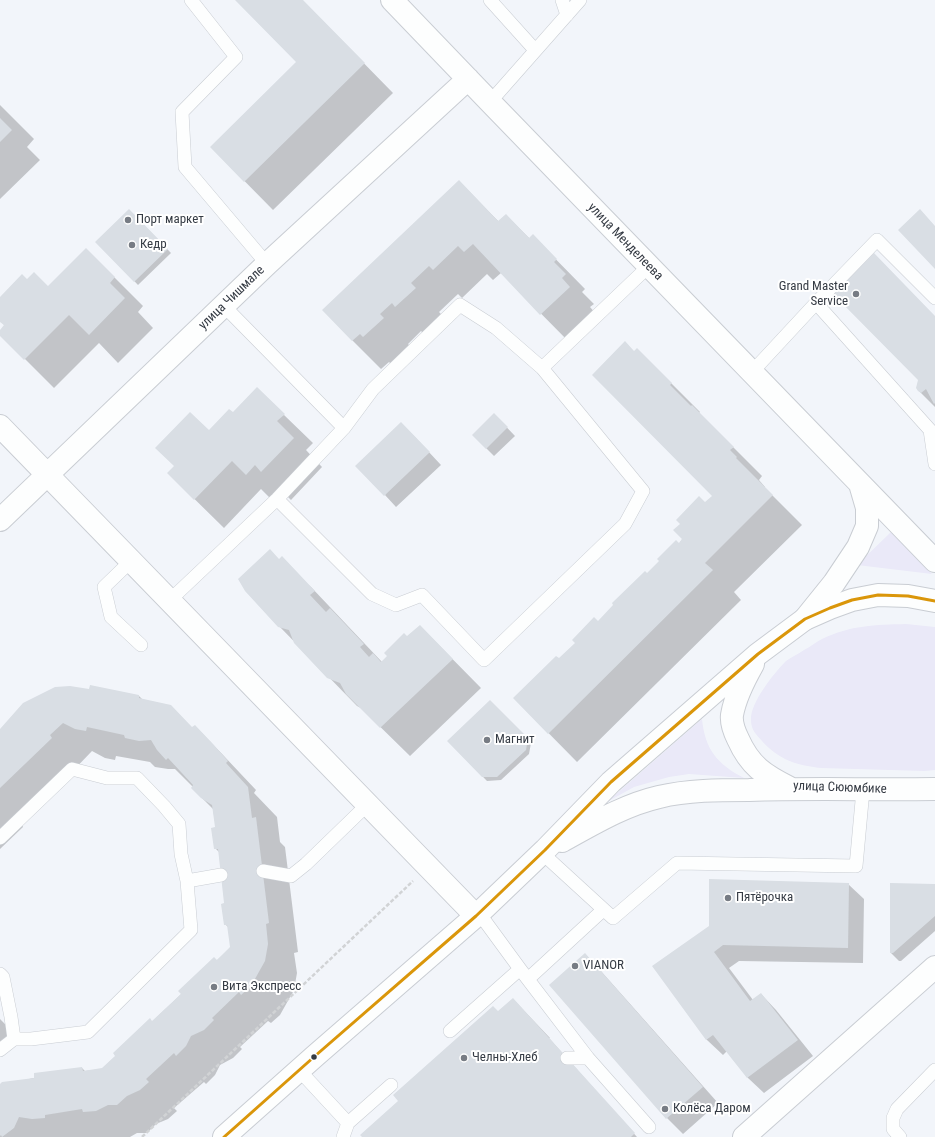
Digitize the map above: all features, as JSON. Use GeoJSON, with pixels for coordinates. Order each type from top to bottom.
{"type":"FeatureCollection","features":[{"type":"Feature","properties":{"kind":"street","name":"улица Менделеева"},"geometry":{"type":"LineString","coordinates":[[392,0],[934,559]]}},
{"type":"Feature","properties":{"kind":"street","name":"улица Чишмале"},"geometry":{"type":"LineString","coordinates":[[0,520],[268,264],[468,79]]}},
{"type":"Feature","properties":{"kind":"street"},"geometry":{"type":"LineString","coordinates":[[0,426],[367,805],[477,915]]}},
{"type":"Feature","properties":{"kind":"street"},"geometry":{"type":"LineString","coordinates":[[805,619],[834,583],[858,546],[867,526],[867,508],[859,483]]}},
{"type":"Feature","properties":{"kind":"street","name":"улица Сююмбике"},"geometry":{"type":"LineString","coordinates":[[935,601],[908,596],[878,595],[852,600],[805,619],[758,654],[744,680],[732,716],[734,731],[742,749],[758,769],[770,778],[791,788],[863,790],[935,789]]}},
{"type":"Feature","properties":{"kind":"street"},"geometry":{"type":"LineString","coordinates":[[224,1137],[477,915],[543,852],[611,782],[758,654]]}},
{"type":"Feature","properties":{"kind":"street"},"geometry":{"type":"LineString","coordinates":[[543,852],[628,806],[659,796],[690,792],[791,788]]}},
{"type":"Feature","properties":{"kind":"street"},"geometry":{"type":"LineString","coordinates":[[744,1137],[935,967]]}},
{"type":"Feature","properties":{"kind":"lane"},"geometry":{"type":"LineString","coordinates":[[191,0],[236,57],[182,112],[185,167],[268,264]]}},
{"type":"Feature","properties":{"kind":"lane"},"geometry":{"type":"LineString","coordinates":[[490,0],[535,50]]}},
{"type":"Feature","properties":{"kind":"lane"},"geometry":{"type":"LineString","coordinates":[[562,0],[567,15]]}},
{"type":"Feature","properties":{"kind":"lane"},"geometry":{"type":"LineString","coordinates":[[490,102],[580,0]]}},
{"type":"Feature","properties":{"kind":"lane"},"geometry":{"type":"LineString","coordinates":[[752,372],[877,240],[935,298]]}},
{"type":"Feature","properties":{"kind":"lane"},"geometry":{"type":"LineString","coordinates":[[542,368],[649,266]]}},
{"type":"Feature","properties":{"kind":"lane"},"geometry":{"type":"LineString","coordinates":[[816,303],[933,429],[935,464]]}},
{"type":"Feature","properties":{"kind":"lane"},"geometry":{"type":"LineString","coordinates":[[169,600],[277,499],[344,428],[373,389],[460,305],[496,328],[542,368],[643,491],[625,524],[484,660],[422,595],[396,605],[372,594],[277,499]]}},
{"type":"Feature","properties":{"kind":"lane"},"geometry":{"type":"LineString","coordinates":[[224,306],[344,428]]}},
{"type":"Feature","properties":{"kind":"lane"},"geometry":{"type":"LineString","coordinates":[[131,561],[104,587],[111,617],[141,645]]}},
{"type":"Feature","properties":{"kind":"lane"},"geometry":{"type":"LineString","coordinates":[[0,838],[72,769],[108,778],[137,778],[179,824],[181,854],[187,881],[191,930],[88,1032],[31,1039],[14,1039],[0,1050]]}},
{"type":"Feature","properties":{"kind":"lane"},"geometry":{"type":"LineString","coordinates":[[543,852],[613,918],[677,862],[856,866],[863,790]]}},
{"type":"Feature","properties":{"kind":"lane"},"geometry":{"type":"LineString","coordinates":[[263,871],[291,876],[306,864],[367,805]]}},
{"type":"Feature","properties":{"kind":"lane"},"geometry":{"type":"LineString","coordinates":[[187,881],[221,875]]}},
{"type":"Feature","properties":{"kind":"lane"},"geometry":{"type":"LineString","coordinates":[[450,1031],[603,910]]}},
{"type":"Feature","properties":{"kind":"lane"},"geometry":{"type":"LineString","coordinates":[[477,915],[588,1058],[649,1126]]}},
{"type":"Feature","properties":{"kind":"lane"},"geometry":{"type":"LineString","coordinates":[[0,974],[3,978],[14,1039]]}},
{"type":"Feature","properties":{"kind":"lane"},"geometry":{"type":"LineString","coordinates":[[567,1058],[588,1058]]}},
{"type":"Feature","properties":{"kind":"lane"},"geometry":{"type":"LineString","coordinates":[[299,1070],[348,1123]]}},
{"type":"Feature","properties":{"kind":"lane"},"geometry":{"type":"LineString","coordinates":[[900,1137],[893,1129],[893,1118],[897,1109],[935,1070]]}},
{"type":"Feature","properties":{"kind":"lane"},"geometry":{"type":"LineString","coordinates":[[343,1137],[348,1123],[391,1085]]}},
{"type":"Feature","properties":{"kind":"path"},"geometry":{"type":"LineString","coordinates":[[142,1137],[428,867]]}},
{"type":"Feature","properties":{"kind":"shaded area"},"geometry":{"type":"Polygon","coordinates":[[[891,532],[932,574],[857,565],[891,532]]]}},
{"type":"Feature","properties":{"kind":"shaded area"},"geometry":{"type":"Polygon","coordinates":[[[906,624],[935,627],[935,770],[821,768],[804,765],[788,760],[775,753],[756,734],[752,727],[751,720],[754,705],[769,680],[786,661],[833,634],[853,628],[873,625],[906,624]]]}},
{"type":"Feature","properties":{"kind":"shaded area"},"geometry":{"type":"Polygon","coordinates":[[[702,719],[709,747],[726,767],[744,778],[689,774],[669,777],[634,787],[607,802],[702,719]]]}},
{"type":"Feature","properties":{"kind":"building"},"geometry":{"type":"Polygon","coordinates":[[[235,0],[303,0],[365,63],[244,182],[210,147],[296,62],[235,0]]]}},
{"type":"Feature","properties":{"kind":"building"},"geometry":{"type":"Polygon","coordinates":[[[0,118],[12,130],[0,142],[0,118]]]}},
{"type":"Feature","properties":{"kind":"building"},"geometry":{"type":"Polygon","coordinates":[[[459,180],[498,221],[506,214],[529,238],[533,234],[557,259],[554,262],[566,274],[562,278],[570,287],[540,315],[473,244],[464,252],[458,246],[433,270],[429,266],[411,283],[416,288],[395,307],[392,303],[380,314],[384,318],[363,337],[360,334],[352,341],[322,310],[459,180]]]}},
{"type":"Feature","properties":{"kind":"building","name":"Кедр"},"geometry":{"type":"Polygon","coordinates":[[[129,209],[168,249],[134,282],[95,242],[129,209]]]}},
{"type":"Feature","properties":{"kind":"building"},"geometry":{"type":"Polygon","coordinates":[[[920,209],[935,226],[935,269],[898,230],[920,209]]]}},
{"type":"Feature","properties":{"kind":"building"},"geometry":{"type":"Polygon","coordinates":[[[86,248],[115,277],[110,283],[125,298],[89,335],[69,315],[24,360],[0,336],[0,330],[4,325],[0,322],[0,297],[22,274],[27,279],[34,272],[48,286],[86,248]]]}},
{"type":"Feature","properties":{"kind":"building"},"geometry":{"type":"Polygon","coordinates":[[[874,253],[935,316],[934,404],[926,389],[921,393],[916,388],[918,380],[833,294],[874,253]]]}},
{"type":"Feature","properties":{"kind":"building"},"geometry":{"type":"Polygon","coordinates":[[[625,341],[634,351],[637,348],[672,383],[670,385],[734,447],[730,450],[737,457],[736,458],[773,495],[705,563],[713,570],[548,734],[513,698],[556,656],[559,658],[575,643],[572,640],[594,617],[598,621],[613,605],[612,603],[645,571],[647,573],[659,561],[657,559],[676,540],[679,543],[682,539],[673,530],[680,524],[676,520],[699,496],[705,502],[712,496],[592,375],[625,341]]]}},
{"type":"Feature","properties":{"kind":"building"},"geometry":{"type":"Polygon","coordinates":[[[257,387],[285,414],[277,421],[294,438],[261,472],[255,465],[246,475],[232,461],[194,500],[167,473],[174,466],[155,448],[190,412],[209,430],[229,409],[233,412],[257,387]]]}},
{"type":"Feature","properties":{"kind":"building"},"geometry":{"type":"Polygon","coordinates":[[[494,413],[508,427],[486,449],[472,435],[494,413]]]}},
{"type":"Feature","properties":{"kind":"building"},"geometry":{"type":"Polygon","coordinates":[[[401,422],[430,452],[384,496],[355,466],[401,422]]]}},
{"type":"Feature","properties":{"kind":"building"},"geometry":{"type":"Polygon","coordinates":[[[270,549],[279,559],[282,556],[315,591],[310,595],[326,612],[330,608],[364,644],[360,647],[369,657],[373,653],[381,662],[387,656],[384,653],[404,633],[407,636],[420,625],[453,659],[380,728],[346,694],[340,683],[327,678],[294,643],[289,630],[278,627],[245,591],[238,579],[270,549]]]}},
{"type":"Feature","properties":{"kind":"building"},"geometry":{"type":"Polygon","coordinates":[[[90,685],[139,695],[139,698],[171,705],[192,727],[195,725],[213,744],[228,761],[226,763],[248,787],[252,818],[256,817],[269,923],[266,924],[268,944],[265,961],[251,986],[241,995],[239,992],[212,1018],[214,1020],[204,1030],[191,1036],[186,1046],[176,1056],[174,1053],[146,1079],[149,1082],[140,1090],[127,1096],[117,1105],[108,1105],[96,1111],[83,1112],[82,1109],[45,1115],[45,1118],[32,1119],[19,1117],[14,1128],[2,1137],[1,1135],[0,1136],[0,1084],[2,1082],[34,1078],[34,1073],[82,1067],[83,1071],[102,1068],[115,1056],[113,1053],[150,1018],[152,1021],[181,994],[178,991],[214,957],[217,960],[230,947],[227,925],[224,925],[221,904],[224,903],[218,849],[214,849],[211,828],[215,827],[212,805],[201,798],[191,788],[193,785],[168,758],[166,760],[151,740],[139,741],[125,738],[124,735],[87,727],[86,731],[75,729],[63,723],[50,735],[52,738],[0,788],[0,729],[23,703],[55,687],[70,686],[89,689],[90,685]]]}},
{"type":"Feature","properties":{"kind":"building"},"geometry":{"type":"Polygon","coordinates":[[[490,700],[528,738],[526,750],[497,777],[482,777],[447,741],[490,700]]]}},
{"type":"Feature","properties":{"kind":"building"},"geometry":{"type":"Polygon","coordinates":[[[709,879],[849,883],[848,948],[723,945],[714,952],[750,1001],[761,993],[798,1040],[747,1078],[713,1035],[706,1040],[652,966],[709,926],[709,879]]]}},
{"type":"Feature","properties":{"kind":"building"},"geometry":{"type":"Polygon","coordinates":[[[890,883],[935,884],[935,916],[893,953],[890,953],[890,883]]]}},
{"type":"Feature","properties":{"kind":"building"},"geometry":{"type":"Polygon","coordinates":[[[585,953],[703,1087],[666,1119],[549,985],[585,953]]]}},
{"type":"Feature","properties":{"kind":"building"},"geometry":{"type":"Polygon","coordinates":[[[513,998],[635,1133],[631,1137],[362,1137],[360,1135],[398,1101],[393,1095],[493,1006],[498,1011],[513,998]]]}},
{"type":"Feature","properties":{"kind":"transit line"},"geometry":{"type":"LineString","coordinates":[[224,1137],[476,916],[545,850],[611,782],[758,654],[805,619],[852,600],[878,595],[908,596],[935,601]]}},
{"type":"Feature","properties":{"kind":"place","name":"Порт маркет"},"geometry":{"type":"Point","coordinates":[128,220]}},
{"type":"Feature","properties":{"kind":"place","name":"Кедр"},"geometry":{"type":"Point","coordinates":[132,245]}},
{"type":"Feature","properties":{"kind":"place","name":"Grand Master Service"},"geometry":{"type":"Point","coordinates":[856,294]}},
{"type":"Feature","properties":{"kind":"place","name":"Магнит"},"geometry":{"type":"Point","coordinates":[487,740]}},
{"type":"Feature","properties":{"kind":"place","name":"Пятёрочка"},"geometry":{"type":"Point","coordinates":[728,898]}},
{"type":"Feature","properties":{"kind":"place","name":"VIANOR"},"geometry":{"type":"Point","coordinates":[575,966]}},
{"type":"Feature","properties":{"kind":"place","name":"Вита Экспресс"},"geometry":{"type":"Point","coordinates":[214,987]}},
{"type":"Feature","properties":{"kind":"place","name":"Челны-Хлеб"},"geometry":{"type":"Point","coordinates":[464,1058]}},
{"type":"Feature","properties":{"kind":"place","name":"Колёса Даром"},"geometry":{"type":"Point","coordinates":[665,1109]}}]}
